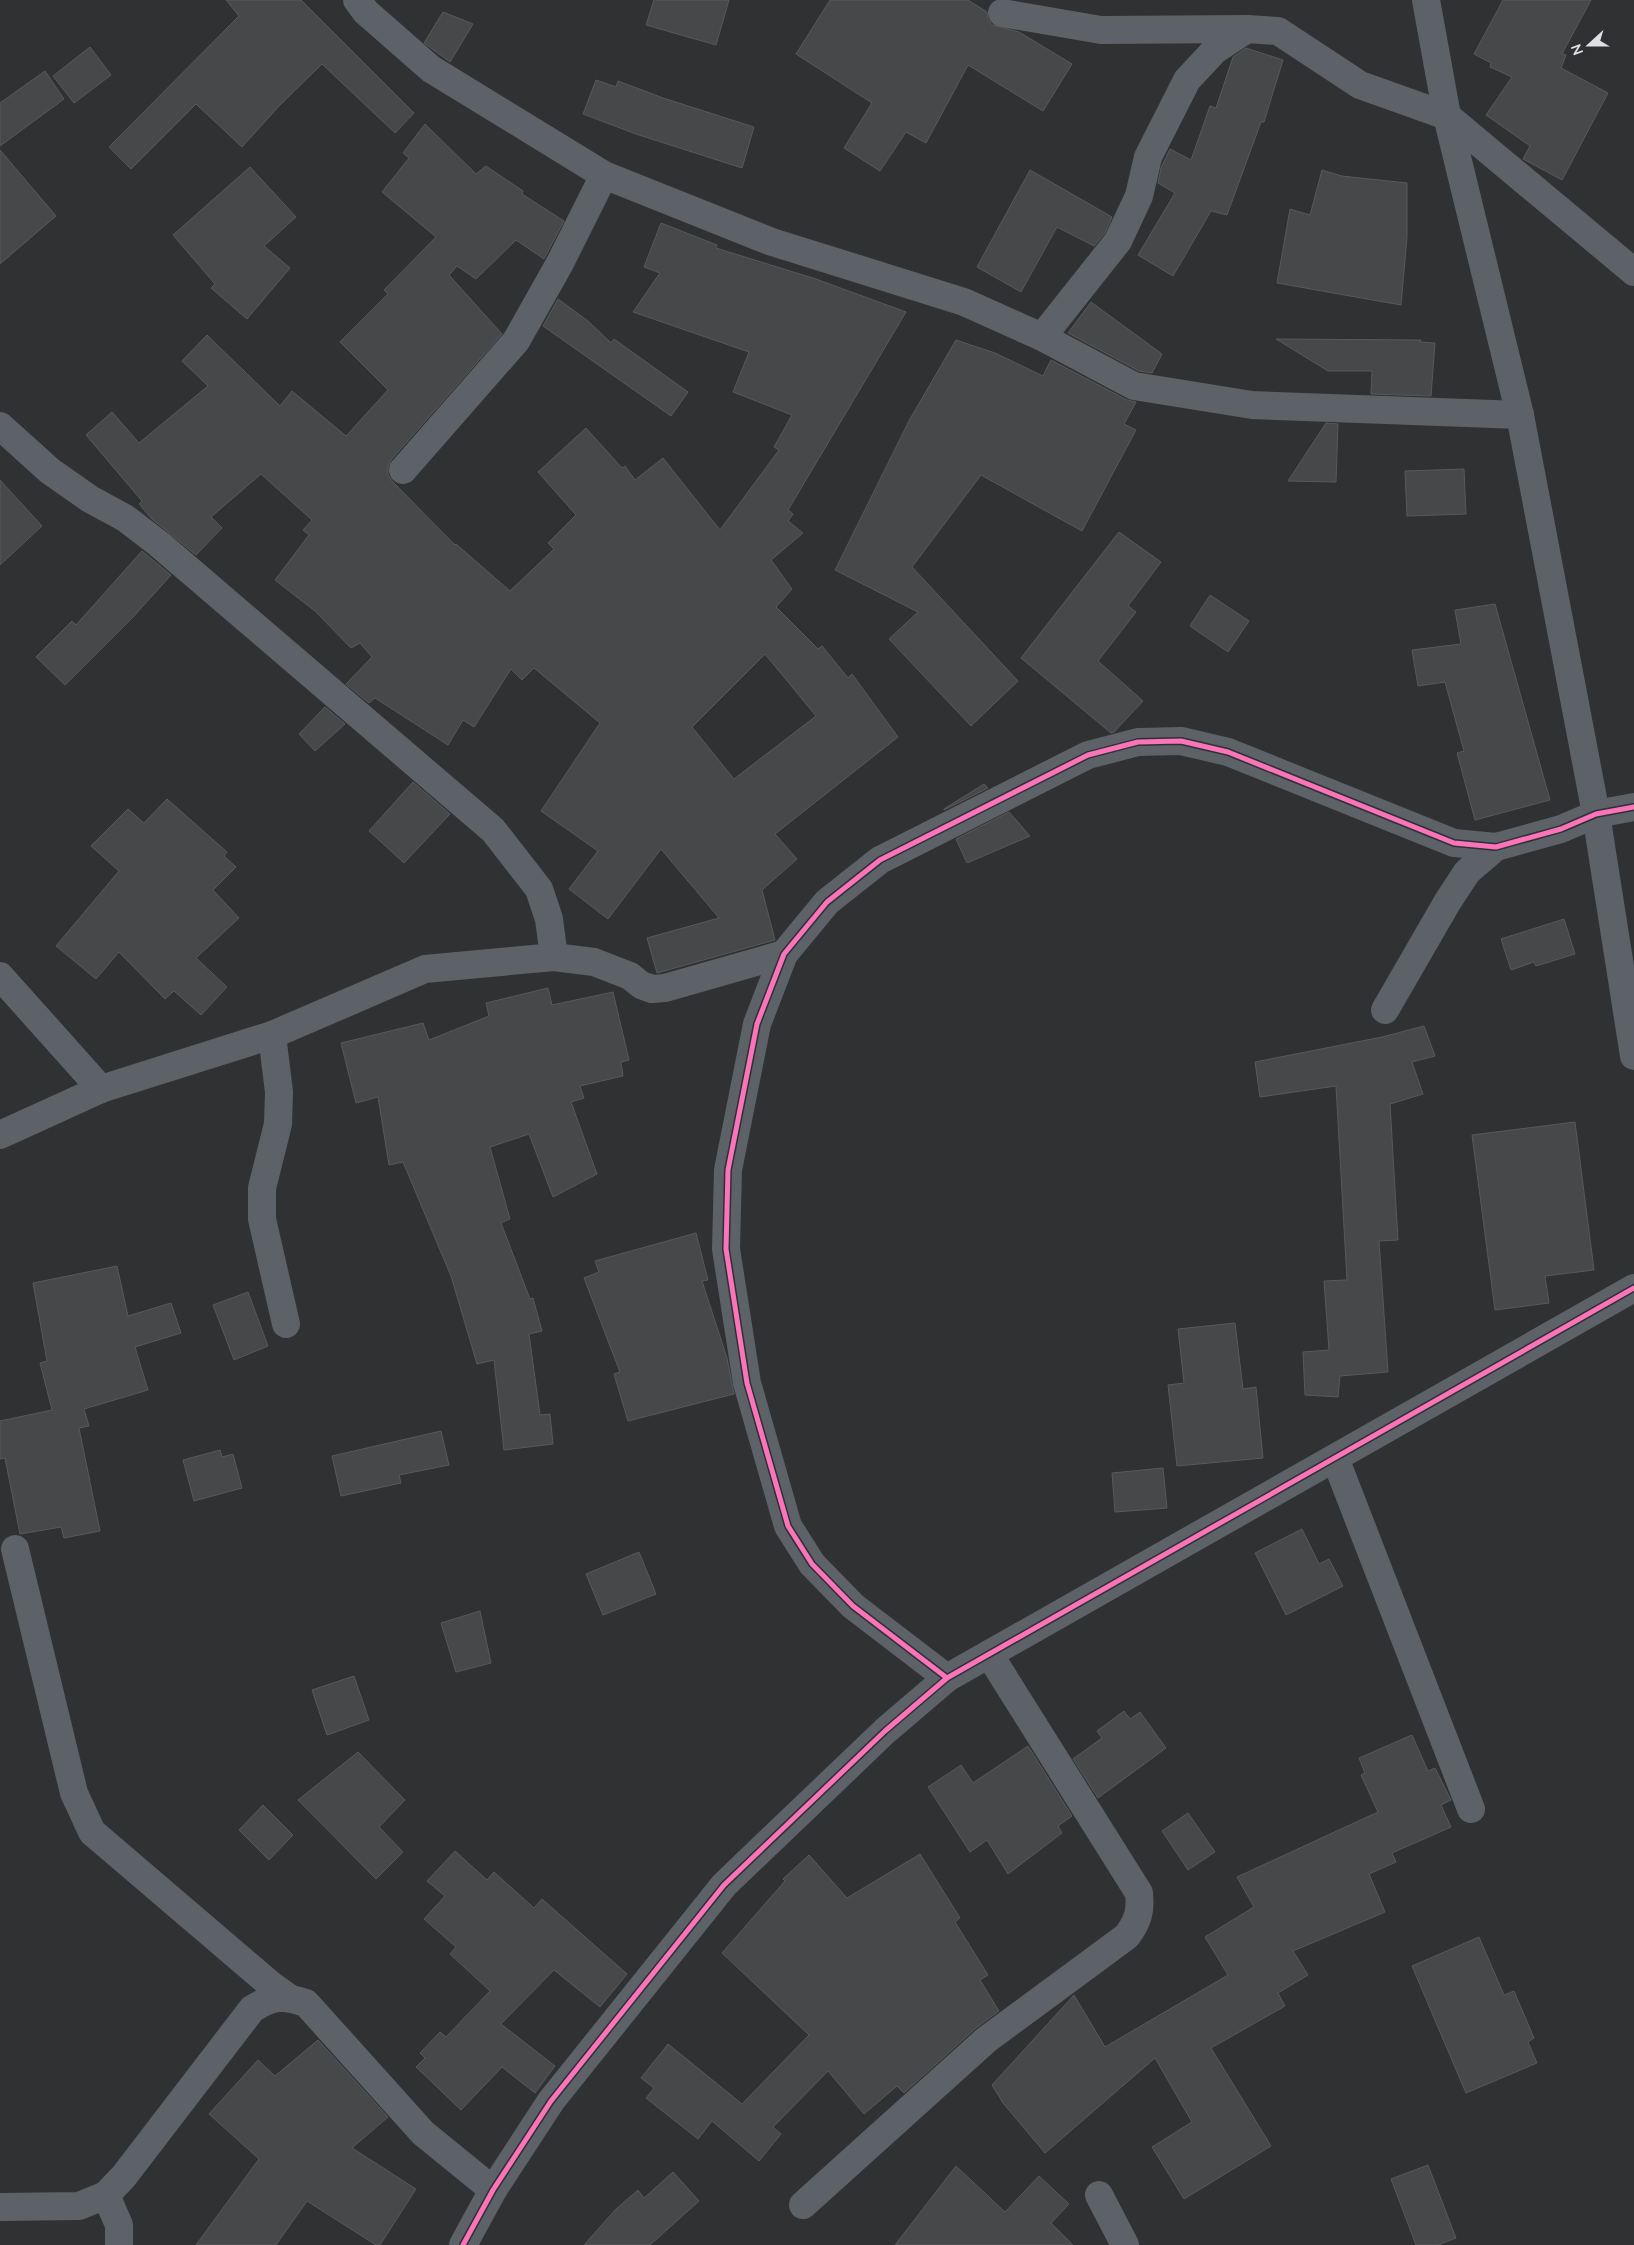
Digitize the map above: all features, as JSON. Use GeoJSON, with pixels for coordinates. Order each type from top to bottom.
{"type":"FeatureCollection","features":[{"type":"Feature","properties":{"kind":"street"},"geometry":{"type":"LineString","coordinates":[[357,0],[366,12],[431,69],[604,175],[772,242],[964,302],[1042,337],[1134,386],[1252,405],[1520,415]]}},
{"type":"Feature","properties":{"kind":"street"},"geometry":{"type":"LineString","coordinates":[[1426,0],[1447,116],[1520,415],[1596,814],[1634,1056]]}},
{"type":"Feature","properties":{"kind":"street"},"geometry":{"type":"LineString","coordinates":[[1002,13],[1101,30],[1247,29],[1278,31],[1360,85],[1447,116],[1634,272]]}},
{"type":"Feature","properties":{"kind":"street"},"geometry":{"type":"LineString","coordinates":[[1042,337],[1118,240],[1139,196],[1148,157],[1187,80],[1215,50],[1247,29]]}},
{"type":"Feature","properties":{"kind":"street"},"geometry":{"type":"LineString","coordinates":[[402,470],[516,340],[560,263],[604,175]]}},
{"type":"Feature","properties":{"kind":"street"},"geometry":{"type":"LineString","coordinates":[[0,426],[50,471],[90,499],[125,518],[159,544],[493,830],[539,889],[550,919],[554,957]]}},
{"type":"Feature","properties":{"kind":"street"},"geometry":{"type":"LineString","coordinates":[[947,1678],[853,1606],[812,1564],[788,1526],[747,1383],[726,1249],[728,1170],[757,1024],[784,954],[827,902],[880,860],[1088,755],[1138,742],[1181,741],[1228,752],[1454,843],[1496,847],[1561,829],[1596,814],[1634,807]]}},
{"type":"Feature","properties":{"kind":"street"},"geometry":{"type":"LineString","coordinates":[[1385,1010],[1448,901],[1467,872],[1496,847]]}},
{"type":"Feature","properties":{"kind":"street"},"geometry":{"type":"LineString","coordinates":[[0,1135],[101,1089],[272,1035],[425,969],[554,957],[594,962],[630,976],[640,984],[652,989],[665,988],[784,954]]}},
{"type":"Feature","properties":{"kind":"street"},"geometry":{"type":"LineString","coordinates":[[0,976],[101,1089]]}},
{"type":"Feature","properties":{"kind":"street"},"geometry":{"type":"LineString","coordinates":[[272,1035],[279,1092],[278,1124],[262,1188],[262,1219],[286,1324]]}},
{"type":"Feature","properties":{"kind":"street"},"geometry":{"type":"LineString","coordinates":[[463,2245],[493,2190],[551,2101],[724,1885],[885,1731],[947,1678],[1634,1288]]}},
{"type":"Feature","properties":{"kind":"street"},"geometry":{"type":"LineString","coordinates":[[1335,1458],[1471,1809]]}},
{"type":"Feature","properties":{"kind":"street"},"geometry":{"type":"LineString","coordinates":[[15,1549],[74,1792],[92,1832],[272,1985],[288,1997],[306,2003],[423,2134],[493,2190]]}},
{"type":"Feature","properties":{"kind":"street"},"geometry":{"type":"LineString","coordinates":[[803,2205],[986,2040],[1127,1936],[1137,1923],[1140,1909],[1139,1893],[989,1654]]}},
{"type":"Feature","properties":{"kind":"street"},"geometry":{"type":"LineString","coordinates":[[0,2207],[79,2206],[106,2195],[124,2176],[252,2009],[268,1999],[288,1997]]}},
{"type":"Feature","properties":{"kind":"street"},"geometry":{"type":"LineString","coordinates":[[106,2195],[119,2225],[119,2245]]}},
{"type":"Feature","properties":{"kind":"street"},"geometry":{"type":"LineString","coordinates":[[1099,2195],[1125,2245]]}},
{"type":"Feature","properties":{"kind":"building"},"geometry":{"type":"Polygon","coordinates":[[[226,0],[301,0],[414,113],[395,133],[322,64],[280,105],[242,147],[196,104],[131,169],[109,147],[239,16],[226,0]]]}},
{"type":"Feature","properties":{"kind":"building"},"geometry":{"type":"Polygon","coordinates":[[[654,0],[729,0],[716,45],[646,25],[654,0]]]}},
{"type":"Feature","properties":{"kind":"building"},"geometry":{"type":"Polygon","coordinates":[[[830,0],[968,0],[987,12],[988,19],[992,25],[1019,32],[1072,64],[1043,111],[968,65],[926,143],[906,132],[880,171],[844,148],[872,103],[796,54],[830,0]]]}},
{"type":"Feature","properties":{"kind":"building"},"geometry":{"type":"Polygon","coordinates":[[[1503,0],[1591,0],[1562,54],[1566,55],[1561,68],[1608,93],[1562,180],[1523,159],[1530,146],[1486,115],[1512,77],[1490,67],[1491,63],[1474,54],[1503,0]]]}},
{"type":"Feature","properties":{"kind":"building"},"geometry":{"type":"Polygon","coordinates":[[[443,12],[473,24],[450,62],[424,43],[443,12]]]}},
{"type":"Feature","properties":{"kind":"building"},"geometry":{"type":"Polygon","coordinates":[[[90,47],[111,75],[74,103],[53,76],[90,47]]]}},
{"type":"Feature","properties":{"kind":"building"},"geometry":{"type":"Polygon","coordinates":[[[1246,48],[1283,60],[1264,122],[1261,122],[1227,215],[1211,211],[1173,276],[1138,255],[1175,193],[1158,183],[1161,168],[1170,149],[1191,160],[1210,106],[1216,108],[1233,57],[1246,48]]]}},
{"type":"Feature","properties":{"kind":"building"},"geometry":{"type":"Polygon","coordinates":[[[45,71],[64,99],[0,146],[0,103],[45,71]]]}},
{"type":"Feature","properties":{"kind":"building"},"geometry":{"type":"Polygon","coordinates":[[[596,80],[616,87],[618,81],[663,98],[754,127],[742,168],[636,134],[583,114],[596,80]]]}},
{"type":"Feature","properties":{"kind":"building"},"geometry":{"type":"Polygon","coordinates":[[[425,124],[476,174],[486,166],[523,191],[522,194],[564,221],[544,259],[516,240],[476,279],[457,266],[449,275],[502,334],[391,460],[388,467],[388,475],[392,481],[455,545],[510,591],[554,549],[548,543],[576,515],[538,472],[586,428],[622,468],[625,466],[635,480],[663,458],[720,530],[779,450],[774,447],[792,415],[733,392],[749,352],[633,312],[660,273],[644,267],[661,223],[717,245],[716,248],[816,279],[906,312],[788,510],[793,514],[788,521],[803,533],[771,560],[792,589],[776,607],[818,649],[822,646],[848,678],[852,674],[898,737],[775,834],[797,859],[762,890],[775,940],[657,973],[647,938],[719,918],[661,849],[608,919],[569,889],[598,851],[541,811],[600,723],[534,668],[522,680],[511,669],[474,727],[463,720],[448,745],[375,698],[369,703],[346,684],[372,657],[360,643],[351,648],[315,611],[275,580],[309,535],[303,530],[312,520],[261,474],[211,517],[222,528],[196,555],[152,519],[139,504],[142,501],[86,435],[112,412],[139,443],[208,386],[182,361],[207,335],[280,406],[292,391],[346,436],[388,390],[340,342],[388,294],[384,290],[436,237],[382,192],[409,158],[403,153],[425,124]],[[765,654],[692,727],[734,779],[816,716],[765,654]]]}},
{"type":"Feature","properties":{"kind":"building"},"geometry":{"type":"Polygon","coordinates":[[[0,150],[56,216],[0,264],[0,150]]]}},
{"type":"Feature","properties":{"kind":"building"},"geometry":{"type":"Polygon","coordinates":[[[250,167],[296,217],[264,246],[290,268],[247,319],[211,288],[215,284],[173,235],[250,167]]]}},
{"type":"Feature","properties":{"kind":"building"},"geometry":{"type":"Polygon","coordinates":[[[1030,170],[1112,217],[1105,233],[1094,246],[1057,227],[1021,292],[977,267],[1030,170]]]}},
{"type":"Feature","properties":{"kind":"building"},"geometry":{"type":"Polygon","coordinates":[[[1322,170],[1342,176],[1407,183],[1407,237],[1401,305],[1277,283],[1290,209],[1310,215],[1322,170]]]}},
{"type":"Feature","properties":{"kind":"building"},"geometry":{"type":"Polygon","coordinates":[[[558,299],[588,321],[611,343],[614,339],[688,392],[671,416],[543,326],[558,299]]]}},
{"type":"Feature","properties":{"kind":"building"},"geometry":{"type":"Polygon","coordinates":[[[1091,302],[1162,354],[1152,373],[1139,371],[1068,333],[1091,302]]]}},
{"type":"Feature","properties":{"kind":"building"},"geometry":{"type":"Polygon","coordinates":[[[1276,339],[1421,340],[1420,342],[1435,343],[1431,396],[1371,394],[1372,371],[1328,371],[1276,339]]]}},
{"type":"Feature","properties":{"kind":"building"},"geometry":{"type":"Polygon","coordinates":[[[956,340],[995,353],[1043,376],[1051,360],[1127,400],[1136,402],[1124,424],[1136,430],[1082,531],[981,475],[912,567],[1018,681],[971,726],[889,639],[918,612],[835,570],[910,419],[956,340]]]}},
{"type":"Feature","properties":{"kind":"building"},"geometry":{"type":"Polygon","coordinates":[[[1326,423],[1338,424],[1336,482],[1288,481],[1326,423]]]}},
{"type":"Feature","properties":{"kind":"building"},"geometry":{"type":"Polygon","coordinates":[[[1464,469],[1466,514],[1407,516],[1405,471],[1464,469]]]}},
{"type":"Feature","properties":{"kind":"building"},"geometry":{"type":"Polygon","coordinates":[[[0,480],[42,526],[0,565],[0,480]]]}},
{"type":"Feature","properties":{"kind":"building"},"geometry":{"type":"Polygon","coordinates":[[[1119,532],[1161,562],[1128,606],[1136,612],[1098,661],[1143,701],[1111,733],[1021,658],[1119,532]]]}},
{"type":"Feature","properties":{"kind":"building"},"geometry":{"type":"Polygon","coordinates":[[[142,551],[171,575],[133,617],[65,685],[36,657],[72,621],[76,625],[142,551]]]}},
{"type":"Feature","properties":{"kind":"building"},"geometry":{"type":"Polygon","coordinates":[[[1210,595],[1249,621],[1228,652],[1190,626],[1210,595]]]}},
{"type":"Feature","properties":{"kind":"building"},"geometry":{"type":"Polygon","coordinates":[[[1495,604],[1550,800],[1475,820],[1457,753],[1464,751],[1445,682],[1418,686],[1412,650],[1461,644],[1455,610],[1495,604]]]}},
{"type":"Feature","properties":{"kind":"building"},"geometry":{"type":"Polygon","coordinates":[[[325,707],[345,724],[315,751],[299,734],[325,707]]]}},
{"type":"Feature","properties":{"kind":"building"},"geometry":{"type":"Polygon","coordinates":[[[413,782],[450,814],[404,863],[369,831],[413,782]]]}},
{"type":"Feature","properties":{"kind":"building"},"geometry":{"type":"Polygon","coordinates":[[[984,784],[988,788],[944,810],[944,809],[984,784]]]}},
{"type":"Feature","properties":{"kind":"building"},"geometry":{"type":"Polygon","coordinates":[[[167,799],[227,852],[224,856],[236,867],[213,890],[239,918],[196,958],[227,987],[201,1015],[174,991],[165,999],[119,952],[96,979],[56,946],[119,871],[91,846],[128,809],[144,823],[167,799]]]}},
{"type":"Feature","properties":{"kind":"building"},"geometry":{"type":"Polygon","coordinates":[[[1009,812],[1030,836],[967,863],[956,839],[1009,812]]]}},
{"type":"Feature","properties":{"kind":"building"},"geometry":{"type":"Polygon","coordinates":[[[1564,919],[1575,954],[1536,966],[1534,962],[1511,970],[1501,939],[1564,919]]]}},
{"type":"Feature","properties":{"kind":"building"},"geometry":{"type":"Polygon","coordinates":[[[548,988],[552,1005],[613,992],[629,1060],[621,1062],[623,1076],[580,1086],[584,1098],[571,1102],[597,1174],[553,1197],[529,1134],[490,1147],[510,1219],[501,1223],[530,1299],[533,1298],[542,1331],[529,1334],[540,1415],[550,1414],[553,1444],[504,1450],[494,1360],[477,1364],[451,1276],[403,1162],[389,1165],[378,1097],[356,1103],[341,1043],[423,1023],[429,1040],[489,1016],[486,1003],[548,988]]]}},
{"type":"Feature","properties":{"kind":"building"},"geometry":{"type":"Polygon","coordinates":[[[1424,1026],[1435,1056],[1412,1062],[1423,1094],[1390,1104],[1398,1240],[1379,1241],[1388,1372],[1340,1376],[1338,1397],[1305,1395],[1303,1352],[1329,1350],[1324,1281],[1347,1280],[1336,1086],[1260,1097],[1255,1062],[1382,1037],[1424,1026]]]}},
{"type":"Feature","properties":{"kind":"building"},"geometry":{"type":"Polygon","coordinates":[[[1575,1122],[1594,1270],[1545,1276],[1549,1303],[1495,1310],[1472,1135],[1575,1122]]]}},
{"type":"Feature","properties":{"kind":"building"},"geometry":{"type":"Polygon","coordinates":[[[696,1233],[708,1280],[702,1281],[727,1358],[734,1394],[628,1421],[614,1374],[620,1372],[584,1278],[599,1272],[595,1261],[696,1233]]]}},
{"type":"Feature","properties":{"kind":"building"},"geometry":{"type":"Polygon","coordinates":[[[117,1266],[128,1316],[171,1303],[181,1333],[135,1347],[148,1390],[84,1409],[89,1426],[79,1428],[100,1531],[64,1538],[61,1527],[20,1534],[5,1458],[0,1459],[0,1421],[52,1410],[40,1363],[47,1361],[33,1283],[117,1266]]]}},
{"type":"Feature","properties":{"kind":"building"},"geometry":{"type":"Polygon","coordinates":[[[248,1292],[268,1346],[234,1360],[213,1305],[248,1292]]]}},
{"type":"Feature","properties":{"kind":"building"},"geometry":{"type":"Polygon","coordinates":[[[1235,1323],[1243,1389],[1256,1387],[1263,1458],[1177,1466],[1168,1385],[1184,1383],[1178,1329],[1235,1323]]]}},
{"type":"Feature","properties":{"kind":"building"},"geometry":{"type":"Polygon","coordinates":[[[441,1431],[449,1465],[399,1475],[401,1483],[341,1496],[332,1456],[441,1431]]]}},
{"type":"Feature","properties":{"kind":"building"},"geometry":{"type":"Polygon","coordinates":[[[220,1450],[222,1457],[233,1454],[242,1488],[194,1501],[183,1460],[220,1450]]]}},
{"type":"Feature","properties":{"kind":"building"},"geometry":{"type":"Polygon","coordinates":[[[1163,1468],[1167,1508],[1115,1512],[1112,1473],[1163,1468]]]}},
{"type":"Feature","properties":{"kind":"building"},"geometry":{"type":"Polygon","coordinates":[[[1302,1529],[1319,1564],[1329,1559],[1343,1586],[1286,1615],[1255,1553],[1302,1529]]]}},
{"type":"Feature","properties":{"kind":"building"},"geometry":{"type":"Polygon","coordinates":[[[639,1552],[656,1594],[603,1615],[586,1574],[639,1552]]]}},
{"type":"Feature","properties":{"kind":"building"},"geometry":{"type":"Polygon","coordinates":[[[480,1611],[491,1663],[456,1672],[441,1623],[480,1611]]]}},
{"type":"Feature","properties":{"kind":"building"},"geometry":{"type":"Polygon","coordinates":[[[354,1676],[369,1720],[327,1735],[312,1690],[354,1676]]]}},
{"type":"Feature","properties":{"kind":"building"},"geometry":{"type":"Polygon","coordinates":[[[1124,1711],[1130,1719],[1140,1712],[1166,1748],[1098,1798],[1073,1759],[1102,1738],[1097,1731],[1124,1711]]]}},
{"type":"Feature","properties":{"kind":"building"},"geometry":{"type":"Polygon","coordinates":[[[1412,1735],[1428,1771],[1435,1768],[1451,1800],[1441,1805],[1451,1827],[1392,1853],[1396,1862],[1369,1874],[1385,1912],[1293,1951],[1308,1975],[1278,1993],[1285,2006],[1211,2048],[1271,2146],[1184,2199],[1152,2147],[1192,2122],[1155,2058],[1045,2153],[1003,2103],[992,2085],[1074,1995],[1105,2047],[1228,1975],[1205,1937],[1254,1907],[1237,1877],[1378,1812],[1361,1775],[1365,1773],[1359,1758],[1412,1735]]]}},
{"type":"Feature","properties":{"kind":"building"},"geometry":{"type":"Polygon","coordinates":[[[1028,1746],[1072,1816],[1058,1826],[1062,1833],[1008,1874],[987,1840],[970,1852],[928,1787],[961,1765],[973,1783],[1028,1746]]]}},
{"type":"Feature","properties":{"kind":"building"},"geometry":{"type":"Polygon","coordinates":[[[358,1752],[405,1800],[379,1827],[403,1852],[376,1879],[298,1800],[358,1752]]]}},
{"type":"Feature","properties":{"kind":"building"},"geometry":{"type":"Polygon","coordinates":[[[263,1805],[293,1835],[269,1860],[239,1830],[263,1805]]]}},
{"type":"Feature","properties":{"kind":"building"},"geometry":{"type":"Polygon","coordinates":[[[1188,1813],[1215,1852],[1188,1870],[1162,1831],[1188,1813]]]}},
{"type":"Feature","properties":{"kind":"building"},"geometry":{"type":"Polygon","coordinates":[[[455,1851],[487,1880],[494,1872],[534,1908],[542,1899],[627,1974],[600,2007],[554,1970],[501,2024],[555,2066],[535,2093],[502,2067],[461,2110],[416,2067],[425,2058],[420,2053],[440,2032],[446,2037],[490,1991],[450,1954],[456,1947],[424,1919],[445,1896],[427,1881],[455,1851]]]}},
{"type":"Feature","properties":{"kind":"building"},"geometry":{"type":"Polygon","coordinates":[[[920,1854],[960,1918],[955,1922],[988,1975],[980,1980],[999,2011],[976,2028],[904,2093],[897,2086],[864,2114],[828,2071],[773,2127],[781,2134],[759,2161],[712,2121],[698,2139],[646,2098],[654,2088],[641,2078],[668,2044],[742,2104],[809,2035],[722,1953],[785,1881],[783,1879],[809,1855],[847,1898],[920,1854]]]}},
{"type":"Feature","properties":{"kind":"building"},"geometry":{"type":"Polygon","coordinates":[[[1479,1937],[1504,1995],[1514,1991],[1534,2038],[1528,2042],[1537,2063],[1466,2093],[1412,1966],[1479,1937]]]}},
{"type":"Feature","properties":{"kind":"building"},"geometry":{"type":"Polygon","coordinates":[[[318,2040],[388,2117],[352,2148],[416,2189],[380,2245],[376,2245],[307,2201],[276,2245],[196,2245],[259,2159],[209,2114],[258,2060],[275,2076],[318,2040]]]}},
{"type":"Feature","properties":{"kind":"building"},"geometry":{"type":"Polygon","coordinates":[[[1428,2165],[1456,2238],[1438,2245],[1416,2245],[1391,2179],[1428,2165]]]}},
{"type":"Feature","properties":{"kind":"building"},"geometry":{"type":"Polygon","coordinates":[[[956,2166],[1005,2212],[1039,2176],[1069,2204],[1051,2223],[1073,2245],[895,2245],[956,2166]]]}},
{"type":"Feature","properties":{"kind":"building"},"geometry":{"type":"Polygon","coordinates":[[[673,2172],[699,2201],[650,2245],[584,2245],[616,2209],[638,2190],[644,2198],[673,2172]]]}},
{"type":"Feature","properties":{"kind":"cycle path"},"geometry":{"type":"LineString","coordinates":[[947,1678],[853,1606],[812,1564],[788,1526],[747,1383],[726,1249],[728,1170],[757,1024],[784,954],[827,902],[880,860],[1088,755],[1138,742],[1181,741],[1228,752],[1454,843],[1496,847],[1561,829],[1596,814],[1634,807]]}},
{"type":"Feature","properties":{"kind":"cycle path"},"geometry":{"type":"LineString","coordinates":[[463,2245],[493,2190],[551,2101],[724,1885],[885,1731],[947,1678],[1634,1288]]}}]}
